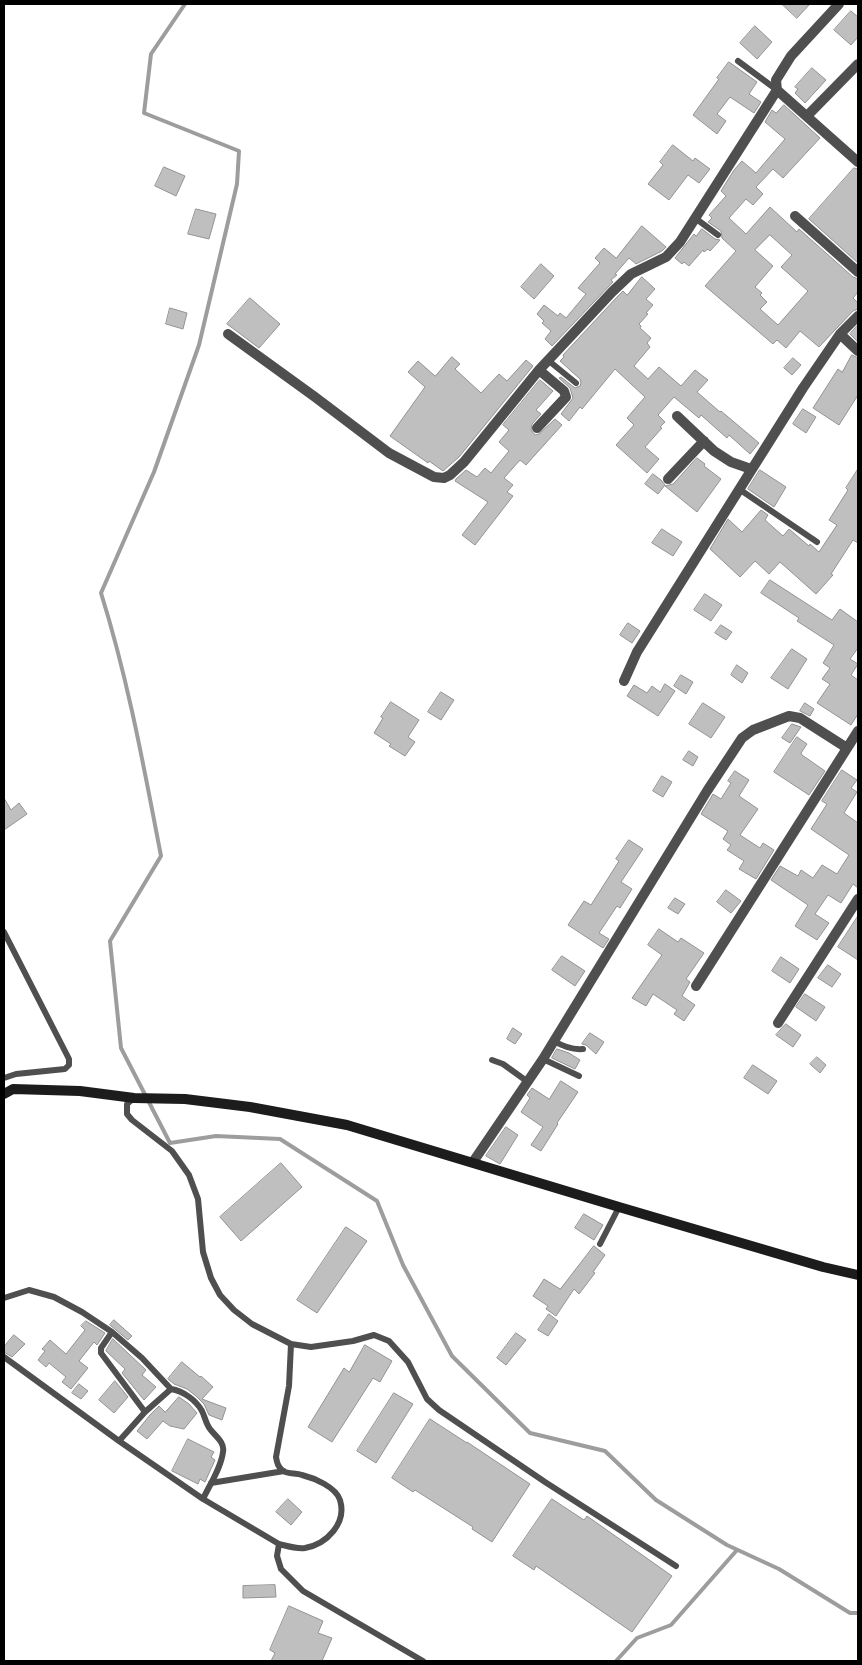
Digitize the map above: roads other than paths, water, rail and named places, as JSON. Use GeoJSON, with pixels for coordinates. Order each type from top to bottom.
{"type":"FeatureCollection","features":[{"type":"Feature","properties":{"kind":"street"},"geometry":{"type":"LineString","coordinates":[[228,334],[389,453],[434,476],[444,478],[450,475],[464,462],[539,370],[612,292],[631,274],[666,257],[680,242],[777,90],[776,80],[791,56],[838,4]]}},
{"type":"Feature","properties":{"kind":"street"},"geometry":{"type":"LineString","coordinates":[[807,116],[858,64]]}},
{"type":"Feature","properties":{"kind":"street"},"geometry":{"type":"LineString","coordinates":[[777,90],[858,162]]}},
{"type":"Feature","properties":{"kind":"street"},"geometry":{"type":"LineString","coordinates":[[795,216],[858,272]]}},
{"type":"Feature","properties":{"kind":"street"},"geometry":{"type":"LineString","coordinates":[[624,681],[637,652],[751,469],[840,334],[858,316]]}},
{"type":"Feature","properties":{"kind":"street"},"geometry":{"type":"LineString","coordinates":[[840,334],[858,351]]}},
{"type":"Feature","properties":{"kind":"street"},"geometry":{"type":"LineString","coordinates":[[538,428],[566,397],[564,391],[539,370]]}},
{"type":"Feature","properties":{"kind":"street"},"geometry":{"type":"LineString","coordinates":[[677,416],[714,452],[731,462],[751,469]]}},
{"type":"Feature","properties":{"kind":"street"},"geometry":{"type":"LineString","coordinates":[[668,479],[704,441]]}},
{"type":"Feature","properties":{"kind":"street"},"geometry":{"type":"LineString","coordinates":[[473,1162],[543,1059],[707,791],[742,738],[753,730],[790,716],[800,718],[847,748]]}},
{"type":"Feature","properties":{"kind":"street"},"geometry":{"type":"LineString","coordinates":[[696,986],[858,731]]}},
{"type":"Feature","properties":{"kind":"street"},"geometry":{"type":"LineString","coordinates":[[778,1023],[858,899]]}},
{"type":"Feature","properties":{"kind":"street"},"geometry":{"type":"LineString","coordinates":[[4,1094],[13,1089],[80,1091],[137,1098],[185,1099],[250,1107],[346,1125],[858,1276]]}},
{"type":"Feature","properties":{"kind":"lane"},"geometry":{"type":"LineString","coordinates":[[738,61],[777,90]]}},
{"type":"Feature","properties":{"kind":"lane"},"geometry":{"type":"LineString","coordinates":[[696,218],[718,235]]}},
{"type":"Feature","properties":{"kind":"lane"},"geometry":{"type":"LineString","coordinates":[[549,361],[576,383]]}},
{"type":"Feature","properties":{"kind":"lane"},"geometry":{"type":"LineString","coordinates":[[739,489],[817,542]]}},
{"type":"Feature","properties":{"kind":"lane"},"geometry":{"type":"LineString","coordinates":[[4,932],[69,1058],[69,1065],[64,1069],[16,1074],[4,1078]]}},
{"type":"Feature","properties":{"kind":"lane"},"geometry":{"type":"LineString","coordinates":[[554,1041],[565,1047],[584,1049]]}},
{"type":"Feature","properties":{"kind":"lane"},"geometry":{"type":"LineString","coordinates":[[543,1059],[579,1076]]}},
{"type":"Feature","properties":{"kind":"lane"},"geometry":{"type":"LineString","coordinates":[[492,1060],[503,1064],[528,1082]]}},
{"type":"Feature","properties":{"kind":"lane"},"geometry":{"type":"LineString","coordinates":[[137,1098],[127,1104],[127,1114],[172,1152],[189,1176],[198,1200],[203,1252],[211,1278],[220,1295],[234,1310],[252,1324],[291,1344],[311,1347],[353,1341],[374,1335],[389,1341],[408,1362],[427,1399],[439,1410],[545,1482],[676,1566]]}},
{"type":"Feature","properties":{"kind":"lane"},"geometry":{"type":"LineString","coordinates":[[600,1244],[619,1207]]}},
{"type":"Feature","properties":{"kind":"lane"},"geometry":{"type":"LineString","coordinates":[[4,1298],[29,1290],[54,1297],[82,1312],[112,1332],[142,1358],[171,1389],[179,1390],[190,1397],[202,1410],[208,1427],[221,1441],[224,1450],[203,1499]]}},
{"type":"Feature","properties":{"kind":"lane"},"geometry":{"type":"LineString","coordinates":[[112,1332],[101,1348],[101,1352],[144,1412]]}},
{"type":"Feature","properties":{"kind":"lane"},"geometry":{"type":"LineString","coordinates":[[4,1357],[119,1441],[203,1499],[279,1544],[306,1548],[325,1540],[335,1530],[341,1514],[340,1498],[316,1480],[284,1471],[278,1466],[276,1457],[289,1386],[291,1344]]}},
{"type":"Feature","properties":{"kind":"lane"},"geometry":{"type":"LineString","coordinates":[[119,1441],[144,1412],[171,1389]]}},
{"type":"Feature","properties":{"kind":"lane"},"geometry":{"type":"LineString","coordinates":[[211,1484],[284,1471]]}},
{"type":"Feature","properties":{"kind":"lane"},"geometry":{"type":"LineString","coordinates":[[279,1544],[277,1556],[281,1569],[303,1591],[424,1661]]}},
{"type":"Feature","properties":{"kind":"waterway"},"geometry":{"type":"LineString","coordinates":[[185,4],[151,54],[144,113],[239,151],[237,184],[199,345],[154,472],[101,593],[127,691],[161,856],[110,941],[121,1048],[170,1143],[216,1136],[280,1139],[377,1201],[403,1265],[452,1356],[530,1433],[605,1451],[656,1500],[727,1545],[779,1569],[850,1613],[858,1613]]}},
{"type":"Feature","properties":{"kind":"waterway"},"geometry":{"type":"LineString","coordinates":[[616,1661],[637,1638],[671,1625],[737,1550]]}}]}
